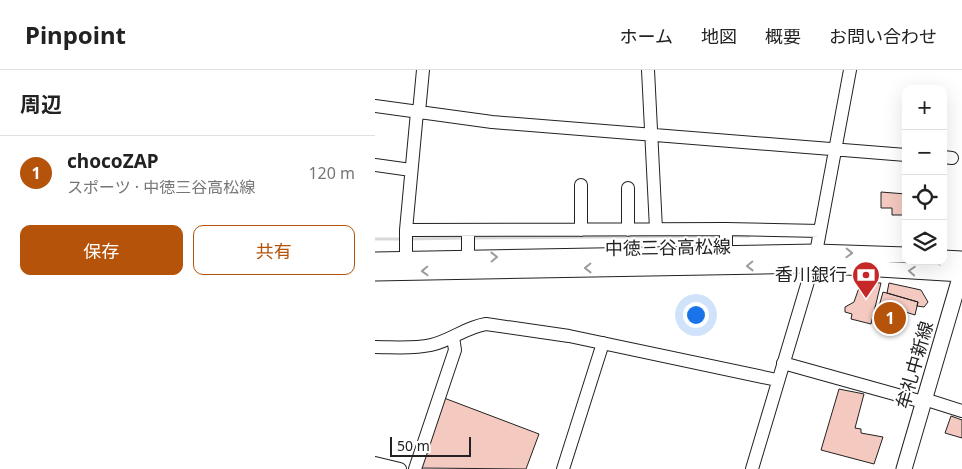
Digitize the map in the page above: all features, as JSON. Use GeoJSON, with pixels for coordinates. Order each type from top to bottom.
{"type":"FeatureCollection","features":[{"type":"Feature","properties":{"kind":"main road","name":"中徳三谷高松線"},"geometry":{"type":"LineString","coordinates":[[375,260],[406,253],[726,248],[962,273]]}},
{"type":"Feature","properties":{"kind":"main road","name":"中徳三谷高松線"},"geometry":{"type":"LineString","coordinates":[[375,273],[902,256]]}},
{"type":"Feature","properties":{"kind":"main road"},"geometry":{"type":"LineString","coordinates":[[947,258],[962,259]]}},
{"type":"Feature","properties":{"kind":"main road","name":"牟礼中新線"},"geometry":{"type":"LineString","coordinates":[[904,469],[962,273]]}},
{"type":"Feature","properties":{"kind":"street"},"geometry":{"type":"LineString","coordinates":[[406,253],[411,170],[423,70]]}},
{"type":"Feature","properties":{"kind":"street"},"geometry":{"type":"LineString","coordinates":[[648,70],[657,229]]}},
{"type":"Feature","properties":{"kind":"street"},"geometry":{"type":"LineString","coordinates":[[752,469],[814,258],[850,70]]}},
{"type":"Feature","properties":{"kind":"street"},"geometry":{"type":"LineString","coordinates":[[375,106],[492,122],[902,155]]}},
{"type":"Feature","properties":{"kind":"street"},"geometry":{"type":"LineString","coordinates":[[375,165],[411,170]]}},
{"type":"Feature","properties":{"kind":"street"},"geometry":{"type":"LineString","coordinates":[[581,185],[581,230]]}},
{"type":"Feature","properties":{"kind":"street"},"geometry":{"type":"LineString","coordinates":[[628,188],[628,230]]}},
{"type":"Feature","properties":{"kind":"street"},"geometry":{"type":"LineString","coordinates":[[406,230],[726,229],[820,231]]}},
{"type":"Feature","properties":{"kind":"street"},"geometry":{"type":"LineString","coordinates":[[726,229],[726,248]]}},
{"type":"Feature","properties":{"kind":"street"},"geometry":{"type":"LineString","coordinates":[[468,230],[468,252]]}},
{"type":"Feature","properties":{"kind":"street"},"geometry":{"type":"LineString","coordinates":[[375,347],[430,345],[476,326],[486,324],[569,336],[777,380]]}},
{"type":"Feature","properties":{"kind":"street"},"geometry":{"type":"LineString","coordinates":[[415,469],[455,350],[453,337]]}},
{"type":"Feature","properties":{"kind":"street"},"geometry":{"type":"LineString","coordinates":[[563,469],[603,343]]}},
{"type":"Feature","properties":{"kind":"street"},"geometry":{"type":"LineString","coordinates":[[783,362],[962,411]]}},
{"type":"Feature","properties":{"kind":"street"},"geometry":{"type":"LineString","coordinates":[[375,463],[400,469]]}},
{"type":"Feature","properties":{"kind":"building"},"geometry":{"type":"Polygon","coordinates":[[[881,192],[902,194],[902,215],[892,215],[892,208],[881,208],[881,192]]]}},
{"type":"Feature","properties":{"kind":"building"},"geometry":{"type":"Polygon","coordinates":[[[861,282],[881,283],[871,324],[851,319],[852,314],[845,312],[845,307],[854,302],[861,282]]]}},
{"type":"Feature","properties":{"kind":"building"},"geometry":{"type":"Polygon","coordinates":[[[889,283],[921,290],[928,302],[924,307],[917,306],[918,302],[887,293],[889,283]]]}},
{"type":"Feature","properties":{"kind":"building"},"geometry":{"type":"Polygon","coordinates":[[[883,292],[918,302],[915,315],[896,309],[891,327],[875,321],[883,292]]]}},
{"type":"Feature","properties":{"kind":"building"},"geometry":{"type":"Polygon","coordinates":[[[839,389],[864,394],[855,428],[861,429],[861,433],[883,437],[874,464],[821,450],[839,389]]]}},
{"type":"Feature","properties":{"kind":"building"},"geometry":{"type":"Polygon","coordinates":[[[444,398],[539,434],[526,469],[420,468],[444,398]]]}},
{"type":"Feature","properties":{"kind":"building"},"geometry":{"type":"Polygon","coordinates":[[[951,416],[962,420],[962,438],[945,433],[951,416]]]}},
{"type":"Feature","properties":{"kind":"waterway"},"geometry":{"type":"LineString","coordinates":[[471,238],[722,236]]}},
{"type":"Feature","properties":{"kind":"waterway"},"geometry":{"type":"LineString","coordinates":[[728,236],[749,236]]}},
{"type":"Feature","properties":{"kind":"waterway"},"geometry":{"type":"LineString","coordinates":[[408,239],[464,238]]}},
{"type":"Feature","properties":{"kind":"waterway"},"geometry":{"type":"LineString","coordinates":[[375,239],[402,239]]}},
{"type":"Feature","properties":{"kind":"place","name":"香川銀行"},"geometry":{"type":"Point","coordinates":[866,299]}},
{"type":"Feature","properties":{"kind":"place","name":"chocoZAP"},"geometry":{"type":"Point","coordinates":[890,318]}}]}
